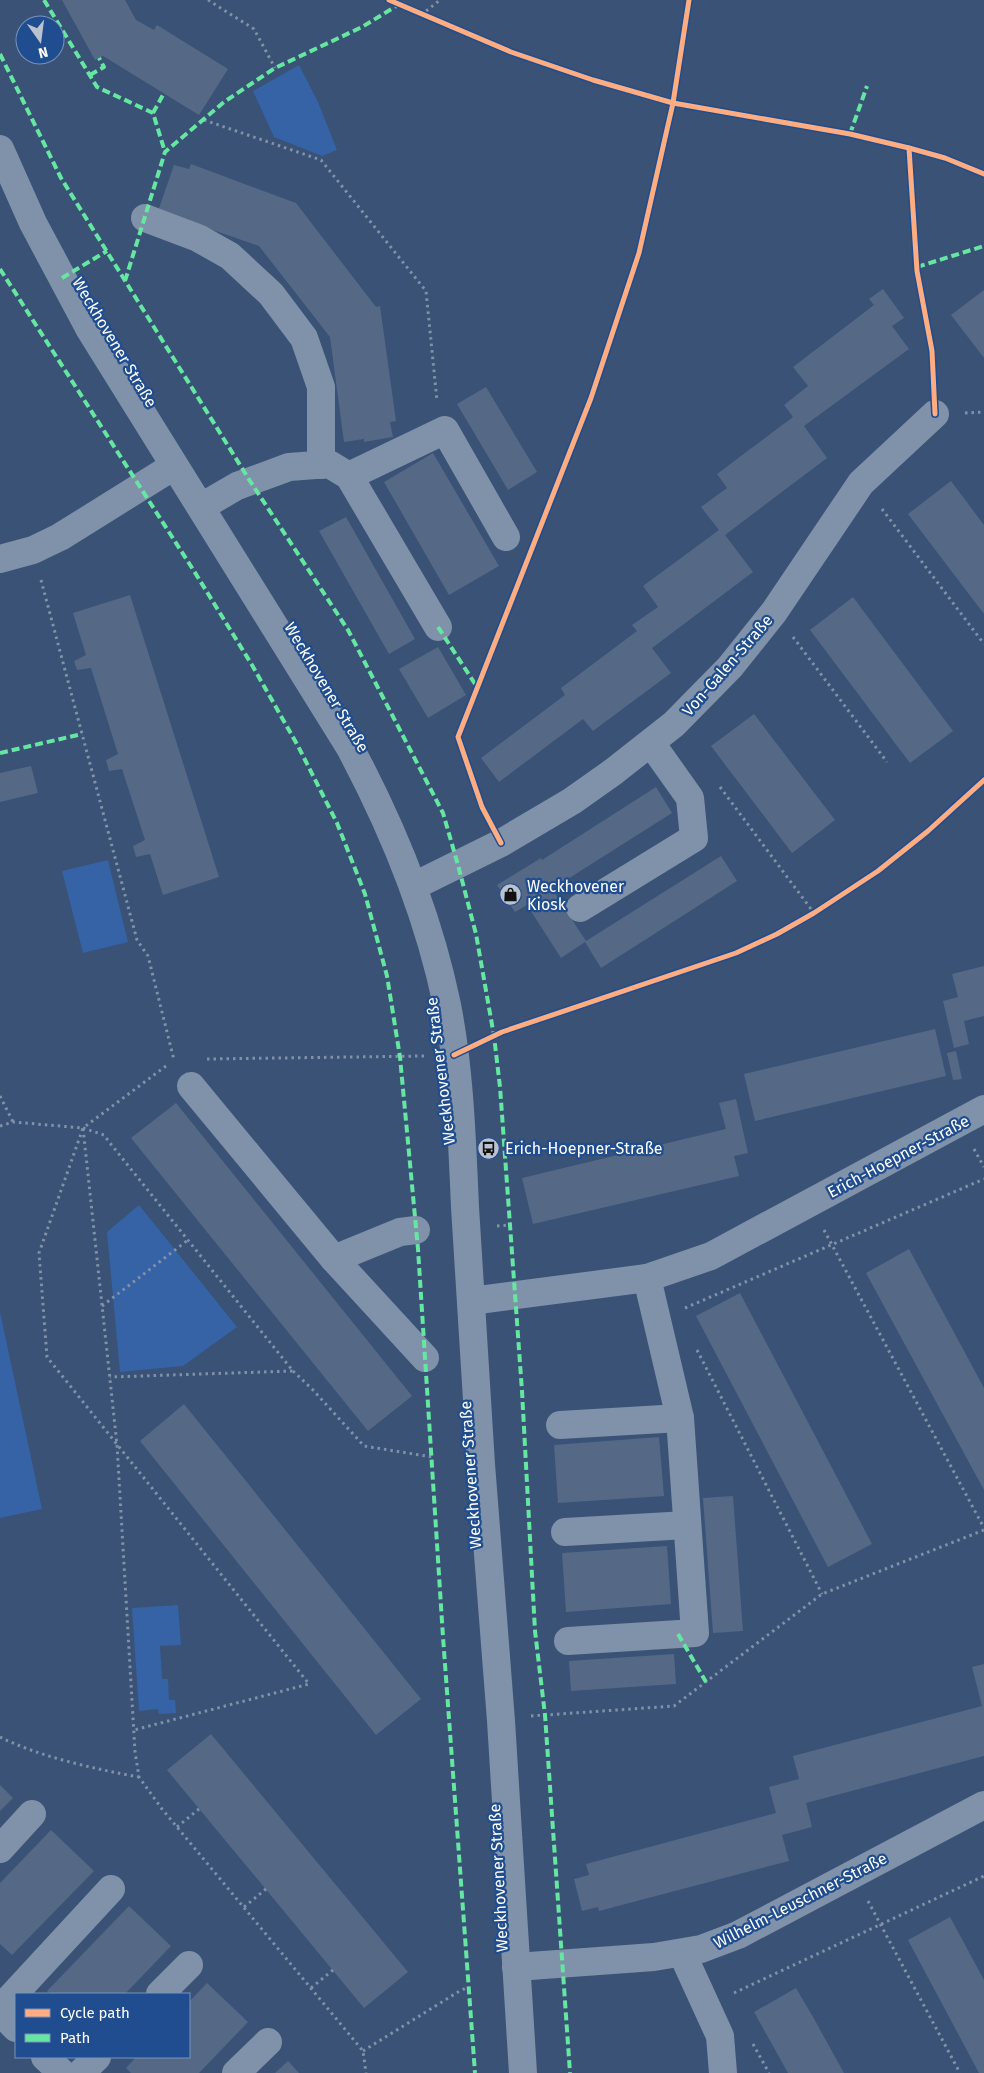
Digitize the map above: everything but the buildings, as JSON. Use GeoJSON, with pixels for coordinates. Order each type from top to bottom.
{"type":"FeatureCollection","features":[{"type":"Feature","properties":{"kind":"street","name":"Weckhovener Straße"},"geometry":{"type":"LineString","coordinates":[[0,149],[33,223],[89,328],[349,746],[376,797],[398,845],[414,886],[437,961],[448,1008],[462,1147],[481,1465],[501,1718],[523,2073]]}},
{"type":"Feature","properties":{"kind":"street"},"geometry":{"type":"LineString","coordinates":[[145,218],[198,238],[230,256],[271,294],[304,338],[321,386],[321,465]]}},
{"type":"Feature","properties":{"kind":"street","name":"Von-Galen-Straße"},"geometry":{"type":"LineString","coordinates":[[414,886],[532,826],[572,802],[674,724],[730,666],[774,612],[861,482],[935,414]]}},
{"type":"Feature","properties":{"kind":"street"},"geometry":{"type":"LineString","coordinates":[[349,476],[445,430],[506,537]]}},
{"type":"Feature","properties":{"kind":"street"},"geometry":{"type":"LineString","coordinates":[[201,508],[237,486],[289,467],[328,464],[349,476],[438,627]]}},
{"type":"Feature","properties":{"kind":"street"},"geometry":{"type":"LineString","coordinates":[[0,559],[32,550],[60,537],[174,466]]}},
{"type":"Feature","properties":{"kind":"street"},"geometry":{"type":"LineString","coordinates":[[580,908],[694,838],[690,798],[651,743]]}},
{"type":"Feature","properties":{"kind":"street"},"geometry":{"type":"LineString","coordinates":[[191,1086],[334,1259],[425,1358]]}},
{"type":"Feature","properties":{"kind":"street","name":"Erich-Hoepner-Straße"},"geometry":{"type":"LineString","coordinates":[[471,1301],[647,1278],[711,1256],[984,1109]]}},
{"type":"Feature","properties":{"kind":"street"},"geometry":{"type":"LineString","coordinates":[[334,1259],[400,1232],[416,1230]]}},
{"type":"Feature","properties":{"kind":"street"},"geometry":{"type":"LineString","coordinates":[[568,1641],[695,1634],[680,1418],[647,1278]]}},
{"type":"Feature","properties":{"kind":"street"},"geometry":{"type":"LineString","coordinates":[[560,1424],[680,1418]]}},
{"type":"Feature","properties":{"kind":"street"},"geometry":{"type":"LineString","coordinates":[[565,1532],[687,1525]]}},
{"type":"Feature","properties":{"kind":"street","name":"Wilhelm-Leuschner-Straße"},"geometry":{"type":"LineString","coordinates":[[516,1968],[654,1957],[701,1949],[738,1935],[984,1805]]}},
{"type":"Feature","properties":{"kind":"street"},"geometry":{"type":"LineString","coordinates":[[0,1849],[32,1814]]}},
{"type":"Feature","properties":{"kind":"street"},"geometry":{"type":"LineString","coordinates":[[17,1993],[112,1889]]}},
{"type":"Feature","properties":{"kind":"street"},"geometry":{"type":"LineString","coordinates":[[682,1953],[720,2036],[723,2073]]}},
{"type":"Feature","properties":{"kind":"street"},"geometry":{"type":"LineString","coordinates":[[161,1993],[189,1965]]}},
{"type":"Feature","properties":{"kind":"street"},"geometry":{"type":"LineString","coordinates":[[15,1995],[0,2011],[15,2027]]}},
{"type":"Feature","properties":{"kind":"street"},"geometry":{"type":"LineString","coordinates":[[236,2073],[268,2042]]}},
{"type":"Feature","properties":{"kind":"street"},"geometry":{"type":"LineString","coordinates":[[46,2058],[62,2073]]}},
{"type":"Feature","properties":{"kind":"street"},"geometry":{"type":"LineString","coordinates":[[81,2073],[96,2058]]}},
{"type":"Feature","properties":{"kind":"path"},"geometry":{"type":"LineString","coordinates":[[208,0],[254,29],[275,68]]}},
{"type":"Feature","properties":{"kind":"path"},"geometry":{"type":"LineString","coordinates":[[421,15],[440,0]]}},
{"type":"Feature","properties":{"kind":"path"},"geometry":{"type":"LineString","coordinates":[[204,120],[320,160],[426,291],[437,390],[437,416],[445,430]]}},
{"type":"Feature","properties":{"kind":"path"},"geometry":{"type":"LineString","coordinates":[[861,482],[984,644]]}},
{"type":"Feature","properties":{"kind":"path"},"geometry":{"type":"LineString","coordinates":[[32,550],[137,940],[148,956],[174,1060]]}},
{"type":"Feature","properties":{"kind":"path"},"geometry":{"type":"LineString","coordinates":[[774,612],[887,762]]}},
{"type":"Feature","properties":{"kind":"path"},"geometry":{"type":"LineString","coordinates":[[715,780],[814,913]]}},
{"type":"Feature","properties":{"kind":"path"},"geometry":{"type":"LineString","coordinates":[[203,1060],[454,1055]]}},
{"type":"Feature","properties":{"kind":"path"},"geometry":{"type":"LineString","coordinates":[[134,1730],[309,1684],[47,1357],[39,1252],[83,1128],[174,1060],[183,1060]]}},
{"type":"Feature","properties":{"kind":"path"},"geometry":{"type":"LineString","coordinates":[[0,1096],[13,1122]]}},
{"type":"Feature","properties":{"kind":"path"},"geometry":{"type":"LineString","coordinates":[[0,1126],[13,1122],[83,1128],[104,1135],[293,1371],[364,1446],[432,1457]]}},
{"type":"Feature","properties":{"kind":"path"},"geometry":{"type":"LineString","coordinates":[[83,1128],[117,1444],[135,1752],[139,1777],[177,1827],[364,2051],[366,2073]]}},
{"type":"Feature","properties":{"kind":"path"},"geometry":{"type":"LineString","coordinates":[[647,1278],[678,1311],[984,1179]]}},
{"type":"Feature","properties":{"kind":"path"},"geometry":{"type":"LineString","coordinates":[[501,1718],[674,1706],[822,1594],[984,1529],[809,1203]]}},
{"type":"Feature","properties":{"kind":"path"},"geometry":{"type":"LineString","coordinates":[[102,1306],[188,1240]]}},
{"type":"Feature","properties":{"kind":"path"},"geometry":{"type":"LineString","coordinates":[[696,1347],[822,1594]]}},
{"type":"Feature","properties":{"kind":"path"},"geometry":{"type":"LineString","coordinates":[[110,1378],[293,1371]]}},
{"type":"Feature","properties":{"kind":"path"},"geometry":{"type":"LineString","coordinates":[[0,1737],[20,1746],[102,1770],[139,1777]]}},
{"type":"Feature","properties":{"kind":"path"},"geometry":{"type":"LineString","coordinates":[[177,1827],[200,1809]]}},
{"type":"Feature","properties":{"kind":"path"},"geometry":{"type":"LineString","coordinates":[[854,1874],[960,2073]]}},
{"type":"Feature","properties":{"kind":"path"},"geometry":{"type":"LineString","coordinates":[[727,1997],[984,1876]]}},
{"type":"Feature","properties":{"kind":"path"},"geometry":{"type":"LineString","coordinates":[[244,1907],[266,1889]]}},
{"type":"Feature","properties":{"kind":"path"},"geometry":{"type":"LineString","coordinates":[[311,1988],[333,1970]]}},
{"type":"Feature","properties":{"kind":"path"},"geometry":{"type":"LineString","coordinates":[[364,2051],[468,1987]]}},
{"type":"Feature","properties":{"kind":"shaded area"},"geometry":{"type":"Polygon","coordinates":[[[299,65],[318,102],[337,150],[322,156],[274,137],[253,91],[299,65]]]}},
{"type":"Feature","properties":{"kind":"shaded area"},"geometry":{"type":"Polygon","coordinates":[[[108,860],[128,942],[83,953],[62,871],[108,860]]]}},
{"type":"Feature","properties":{"kind":"shaded area"},"geometry":{"type":"Polygon","coordinates":[[[139,1205],[237,1327],[183,1366],[120,1372],[107,1232],[139,1205]]]}},
{"type":"Feature","properties":{"kind":"shaded area"},"geometry":{"type":"Polygon","coordinates":[[[0,1312],[42,1509],[0,1518],[0,1312]]]}},
{"type":"Feature","properties":{"kind":"shaded area"},"geometry":{"type":"Polygon","coordinates":[[[178,1605],[181,1645],[160,1646],[162,1679],[168,1679],[169,1700],[175,1700],[176,1713],[159,1714],[158,1709],[139,1711],[132,1608],[178,1605]]]}},
{"type":"Feature","properties":{"kind":"marked path"},"geometry":{"type":"LineString","coordinates":[[44,0],[97,87],[153,113],[165,152]]}},
{"type":"Feature","properties":{"kind":"marked path"},"geometry":{"type":"LineString","coordinates":[[125,281],[165,152],[224,102],[275,68],[362,27],[398,5]]}},
{"type":"Feature","properties":{"kind":"marked path"},"geometry":{"type":"LineString","coordinates":[[0,54],[61,178],[250,481],[348,630],[443,813],[458,865],[476,934],[494,1036],[500,1087],[522,1391],[535,1631],[545,1715],[570,2073]]}},
{"type":"Feature","properties":{"kind":"marked path"},"geometry":{"type":"LineString","coordinates":[[90,75],[104,67],[99,58]]}},
{"type":"Feature","properties":{"kind":"marked path"},"geometry":{"type":"LineString","coordinates":[[850,134],[867,86]]}},
{"type":"Feature","properties":{"kind":"marked path"},"geometry":{"type":"LineString","coordinates":[[153,113],[164,93]]}},
{"type":"Feature","properties":{"kind":"marked path"},"geometry":{"type":"LineString","coordinates":[[917,267],[984,246]]}},
{"type":"Feature","properties":{"kind":"marked path"},"geometry":{"type":"LineString","coordinates":[[62,278],[107,251]]}},
{"type":"Feature","properties":{"kind":"marked path"},"geometry":{"type":"LineString","coordinates":[[0,269],[194,571],[252,665],[298,746],[337,823],[365,894],[387,976],[400,1057],[418,1249],[443,1637],[475,2073]]}},
{"type":"Feature","properties":{"kind":"marked path"},"geometry":{"type":"LineString","coordinates":[[438,627],[477,687]]}},
{"type":"Feature","properties":{"kind":"marked path"},"geometry":{"type":"LineString","coordinates":[[0,753],[82,734]]}},
{"type":"Feature","properties":{"kind":"marked path"},"geometry":{"type":"LineString","coordinates":[[678,1634],[706,1682]]}},
{"type":"Feature","properties":{"kind":"cycle path"},"geometry":{"type":"LineString","coordinates":[[389,0],[511,52],[593,80],[673,103],[850,134],[909,148],[945,158],[984,174]]}},
{"type":"Feature","properties":{"kind":"cycle path"},"geometry":{"type":"LineString","coordinates":[[501,843],[482,807],[458,737],[591,398],[639,253],[673,103],[689,0]]}},
{"type":"Feature","properties":{"kind":"cycle path"},"geometry":{"type":"LineString","coordinates":[[909,148],[917,271],[932,351],[935,414]]}},
{"type":"Feature","properties":{"kind":"cycle path"},"geometry":{"type":"LineString","coordinates":[[454,1055],[502,1032],[736,953],[777,934],[814,913],[878,871],[928,831],[984,780]]}},
{"type":"Feature","properties":{"kind":"place","name":"Weckhovener Kiosk"},"geometry":{"type":"Point","coordinates":[511,895]}},
{"type":"Feature","properties":{"kind":"place","name":"Erich-Hoepner-Straße"},"geometry":{"type":"Point","coordinates":[489,1148]}}]}
